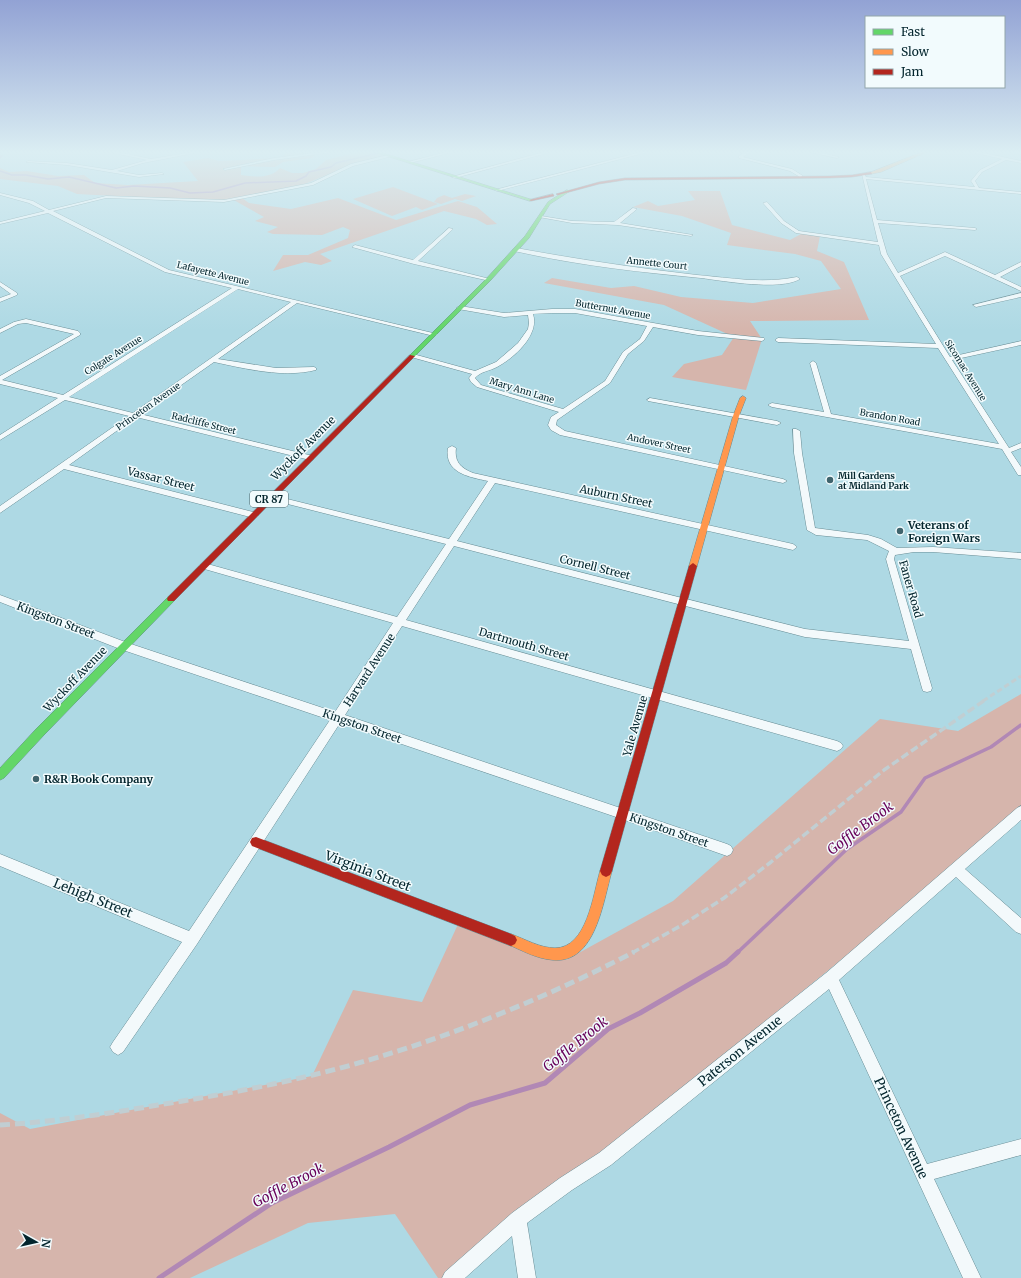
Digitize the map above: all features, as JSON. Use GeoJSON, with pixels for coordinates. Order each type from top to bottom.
{"type":"FeatureCollection","features":[{"type":"Feature","properties":{"kind":"main road"},"geometry":{"type":"LineString","coordinates":[[538,212],[539,220]]}},
{"type":"Feature","properties":{"kind":"main road","name":"Wyckoff Avenue"},"geometry":{"type":"LineString","coordinates":[[0,775],[40,732],[254,514],[488,280],[516,250],[539,220]]}},
{"type":"Feature","properties":{"kind":"main road","name":"Yale Avenue"},"geometry":{"type":"LineString","coordinates":[[470,924],[532,948],[543,954],[555,956],[568,953],[578,947],[586,939],[742,398]]}},
{"type":"Feature","properties":{"kind":"main road","name":"Virginia Street"},"geometry":{"type":"LineString","coordinates":[[256,842],[470,924]]}},
{"type":"Feature","properties":{"kind":"street"},"geometry":{"type":"LineString","coordinates":[[0,223],[45,212]]}},
{"type":"Feature","properties":{"kind":"street","name":"Lafayette Avenue"},"geometry":{"type":"LineString","coordinates":[[49,212],[156,266],[236,288],[434,334]]}},
{"type":"Feature","properties":{"kind":"street"},"geometry":{"type":"LineString","coordinates":[[615,224],[632,212]]}},
{"type":"Feature","properties":{"kind":"street"},"geometry":{"type":"LineString","coordinates":[[773,212],[787,227],[804,234],[881,244]]}},
{"type":"Feature","properties":{"kind":"street","name":"Sicomac Avenue"},"geometry":{"type":"LineString","coordinates":[[873,212],[884,254],[948,359],[1021,473]]}},
{"type":"Feature","properties":{"kind":"street"},"geometry":{"type":"LineString","coordinates":[[539,220],[615,224],[691,236]]}},
{"type":"Feature","properties":{"kind":"street"},"geometry":{"type":"LineString","coordinates":[[876,221],[975,229]]}},
{"type":"Feature","properties":{"kind":"street"},"geometry":{"type":"LineString","coordinates":[[414,262],[451,229]]}},
{"type":"Feature","properties":{"kind":"street"},"geometry":{"type":"LineString","coordinates":[[356,248],[488,280]]}},
{"type":"Feature","properties":{"kind":"street","name":"Annette Court"},"geometry":{"type":"LineString","coordinates":[[516,250],[599,265],[759,283],[797,279]]}},
{"type":"Feature","properties":{"kind":"street"},"geometry":{"type":"LineString","coordinates":[[897,275],[945,254],[1021,289]]}},
{"type":"Feature","properties":{"kind":"street"},"geometry":{"type":"LineString","coordinates":[[996,277],[1021,264]]}},
{"type":"Feature","properties":{"kind":"street"},"geometry":{"type":"LineString","coordinates":[[0,284],[15,294],[0,300]]}},
{"type":"Feature","properties":{"kind":"street","name":"Colgate Avenue"},"geometry":{"type":"LineString","coordinates":[[0,438],[236,288]]}},
{"type":"Feature","properties":{"kind":"street"},"geometry":{"type":"LineString","coordinates":[[976,305],[1021,295]]}},
{"type":"Feature","properties":{"kind":"street","name":"Princeton Avenue"},"geometry":{"type":"LineString","coordinates":[[0,510],[295,302]]}},
{"type":"Feature","properties":{"kind":"street","name":"Butternut Avenue"},"geometry":{"type":"LineString","coordinates":[[460,308],[504,315],[552,311],[575,311],[713,335],[762,340]]}},
{"type":"Feature","properties":{"kind":"street"},"geometry":{"type":"LineString","coordinates":[[476,373],[497,365],[525,339],[532,323],[530,313]]}},
{"type":"Feature","properties":{"kind":"street"},"geometry":{"type":"LineString","coordinates":[[0,331],[21,322],[76,332],[78,334],[0,379]]}},
{"type":"Feature","properties":{"kind":"street","name":"Mary Ann Lane"},"geometry":{"type":"LineString","coordinates":[[413,356],[476,373],[472,378],[473,381],[479,386],[565,412],[608,382],[626,353],[642,340],[651,324]]}},
{"type":"Feature","properties":{"kind":"street"},"geometry":{"type":"LineString","coordinates":[[778,340],[940,346]]}},
{"type":"Feature","properties":{"kind":"street"},"geometry":{"type":"LineString","coordinates":[[948,359],[1021,343]]}},
{"type":"Feature","properties":{"kind":"street"},"geometry":{"type":"LineString","coordinates":[[213,360],[270,371],[293,371],[314,368]]}},
{"type":"Feature","properties":{"kind":"street"},"geometry":{"type":"LineString","coordinates":[[813,363],[828,414]]}},
{"type":"Feature","properties":{"kind":"street","name":"Radcliffe Street"},"geometry":{"type":"LineString","coordinates":[[0,382],[310,458]]}},
{"type":"Feature","properties":{"kind":"street"},"geometry":{"type":"LineString","coordinates":[[650,400],[777,423]]}},
{"type":"Feature","properties":{"kind":"street","name":"Brandon Road"},"geometry":{"type":"LineString","coordinates":[[772,405],[828,414],[1005,449]]}},
{"type":"Feature","properties":{"kind":"street","name":"Andover Street"},"geometry":{"type":"LineString","coordinates":[[565,412],[552,422],[554,428],[563,433],[783,481]]}},
{"type":"Feature","properties":{"kind":"street"},"geometry":{"type":"LineString","coordinates":[[796,431],[798,453],[811,530],[816,532],[870,538],[888,545],[894,551]]}},
{"type":"Feature","properties":{"kind":"street"},"geometry":{"type":"LineString","coordinates":[[1005,449],[1021,445]]}},
{"type":"Feature","properties":{"kind":"street","name":"Auburn Street"},"geometry":{"type":"LineString","coordinates":[[452,448],[451,459],[458,468],[471,475],[793,547]]}},
{"type":"Feature","properties":{"kind":"street","name":"Vassar Street"},"geometry":{"type":"LineString","coordinates":[[63,466],[254,514]]}},
{"type":"Feature","properties":{"kind":"street","name":"Harvard Avenue"},"geometry":{"type":"LineString","coordinates":[[118,1047],[189,938],[256,842],[492,480]]}},
{"type":"Feature","properties":{"kind":"street","name":"Cornell Street"},"geometry":{"type":"LineString","coordinates":[[271,497],[805,633],[915,646]]}},
{"type":"Feature","properties":{"kind":"street","name":"Faner Road"},"geometry":{"type":"LineString","coordinates":[[927,688],[890,559],[891,553],[901,549],[1021,556]]}},
{"type":"Feature","properties":{"kind":"street","name":"Dartmouth Street"},"geometry":{"type":"LineString","coordinates":[[204,566],[837,746]]}},
{"type":"Feature","properties":{"kind":"street","name":"Kingston Street"},"geometry":{"type":"LineString","coordinates":[[0,598],[124,646],[622,813],[727,850]]}},
{"type":"Feature","properties":{"kind":"street","name":"Paterson Avenue"},"geometry":{"type":"LineString","coordinates":[[451,1278],[518,1219],[605,1158],[831,978],[1021,812]]}},
{"type":"Feature","properties":{"kind":"street","name":"Lehigh Street"},"geometry":{"type":"LineString","coordinates":[[0,860],[189,938]]}},
{"type":"Feature","properties":{"kind":"street"},"geometry":{"type":"LineString","coordinates":[[956,869],[1021,927]]}},
{"type":"Feature","properties":{"kind":"street","name":"Princeton Avenue"},"geometry":{"type":"LineString","coordinates":[[831,978],[972,1278]]}},
{"type":"Feature","properties":{"kind":"street"},"geometry":{"type":"LineString","coordinates":[[923,1174],[1021,1147]]}},
{"type":"Feature","properties":{"kind":"street"},"geometry":{"type":"LineString","coordinates":[[518,1219],[527,1278]]}},
{"type":"Feature","properties":{"kind":"shaded area"},"geometry":{"type":"Polygon","coordinates":[[[254,212],[374,212],[396,220],[423,212],[442,212],[320,254],[332,261],[321,265],[305,262],[273,271],[283,255],[308,255],[348,238],[350,230],[343,227],[322,235],[273,234],[267,232],[278,227],[255,221],[264,217],[254,212]]]}},
{"type":"Feature","properties":{"kind":"shaded area"},"geometry":{"type":"Polygon","coordinates":[[[382,212],[404,212],[392,216],[382,212]]]}},
{"type":"Feature","properties":{"kind":"shaded area"},"geometry":{"type":"Polygon","coordinates":[[[447,212],[482,212],[497,224],[487,225],[476,219],[447,212]]]}},
{"type":"Feature","properties":{"kind":"shaded area"},"geometry":{"type":"Polygon","coordinates":[[[658,212],[727,212],[732,225],[790,240],[801,234],[820,236],[817,251],[844,262],[869,320],[750,321],[762,339],[746,390],[672,377],[684,364],[722,355],[734,337],[664,305],[544,283],[552,278],[611,288],[634,286],[681,297],[753,303],[841,289],[821,261],[795,254],[727,245],[731,233],[682,216],[658,212]]]}},
{"type":"Feature","properties":{"kind":"shaded area"},"geometry":{"type":"Polygon","coordinates":[[[1021,694],[1021,814],[449,1278],[438,1278],[395,1214],[308,1223],[190,1278],[0,1278],[0,1113],[30,1129],[312,1076],[353,990],[422,1002],[460,920],[566,960],[673,901],[880,719],[958,731],[1021,694]]]}},
{"type":"Feature","properties":{"kind":"waterway","name":"Goffle Brook"},"geometry":{"type":"LineString","coordinates":[[737,953],[847,849],[901,812],[925,778],[991,747],[1021,725]]}},
{"type":"Feature","properties":{"kind":"waterway","name":"Goffle Brook"},"geometry":{"type":"LineString","coordinates":[[159,1278],[272,1203],[389,1147],[470,1105],[545,1083],[608,1029],[640,1013],[726,963],[738,952]]}},
{"type":"Feature","properties":{"kind":"railway"},"geometry":{"type":"LineString","coordinates":[[983,701],[1021,676]]}},
{"type":"Feature","properties":{"kind":"railway"},"geometry":{"type":"LineString","coordinates":[[632,953],[682,925],[724,898],[771,862],[884,770],[985,700]]}},
{"type":"Feature","properties":{"kind":"railway"},"geometry":{"type":"LineString","coordinates":[[0,1125],[40,1122],[119,1112],[270,1085],[352,1065],[477,1023],[541,997],[632,953]]}},
{"type":"Feature","properties":{"kind":"traffic: fast"},"geometry":{"type":"LineString","coordinates":[[412,356],[488,280],[527,237],[543,212]]}},
{"type":"Feature","properties":{"kind":"traffic: fast"},"geometry":{"type":"LineString","coordinates":[[0,775],[40,732],[171,599]]}},
{"type":"Feature","properties":{"kind":"traffic: slow"},"geometry":{"type":"LineString","coordinates":[[693,566],[736,416],[743,398]]}},
{"type":"Feature","properties":{"kind":"traffic: slow"},"geometry":{"type":"LineString","coordinates":[[511,940],[533,949],[554,954],[572,950],[581,942],[589,930],[606,871]]}},
{"type":"Feature","properties":{"kind":"traffic: jam"},"geometry":{"type":"LineString","coordinates":[[171,599],[412,356]]}},
{"type":"Feature","properties":{"kind":"traffic: jam"},"geometry":{"type":"LineString","coordinates":[[606,871],[693,566]]}},
{"type":"Feature","properties":{"kind":"traffic: jam"},"geometry":{"type":"LineString","coordinates":[[256,842],[511,940]]}},
{"type":"Feature","properties":{"kind":"place","name":"Mill Gardens at Midland Park"},"geometry":{"type":"Point","coordinates":[830,480]}},
{"type":"Feature","properties":{"kind":"place","name":"Veterans of Foreign Wars"},"geometry":{"type":"Point","coordinates":[900,531]}},
{"type":"Feature","properties":{"kind":"place","name":"R&R Book Company"},"geometry":{"type":"Point","coordinates":[36,779]}}]}
